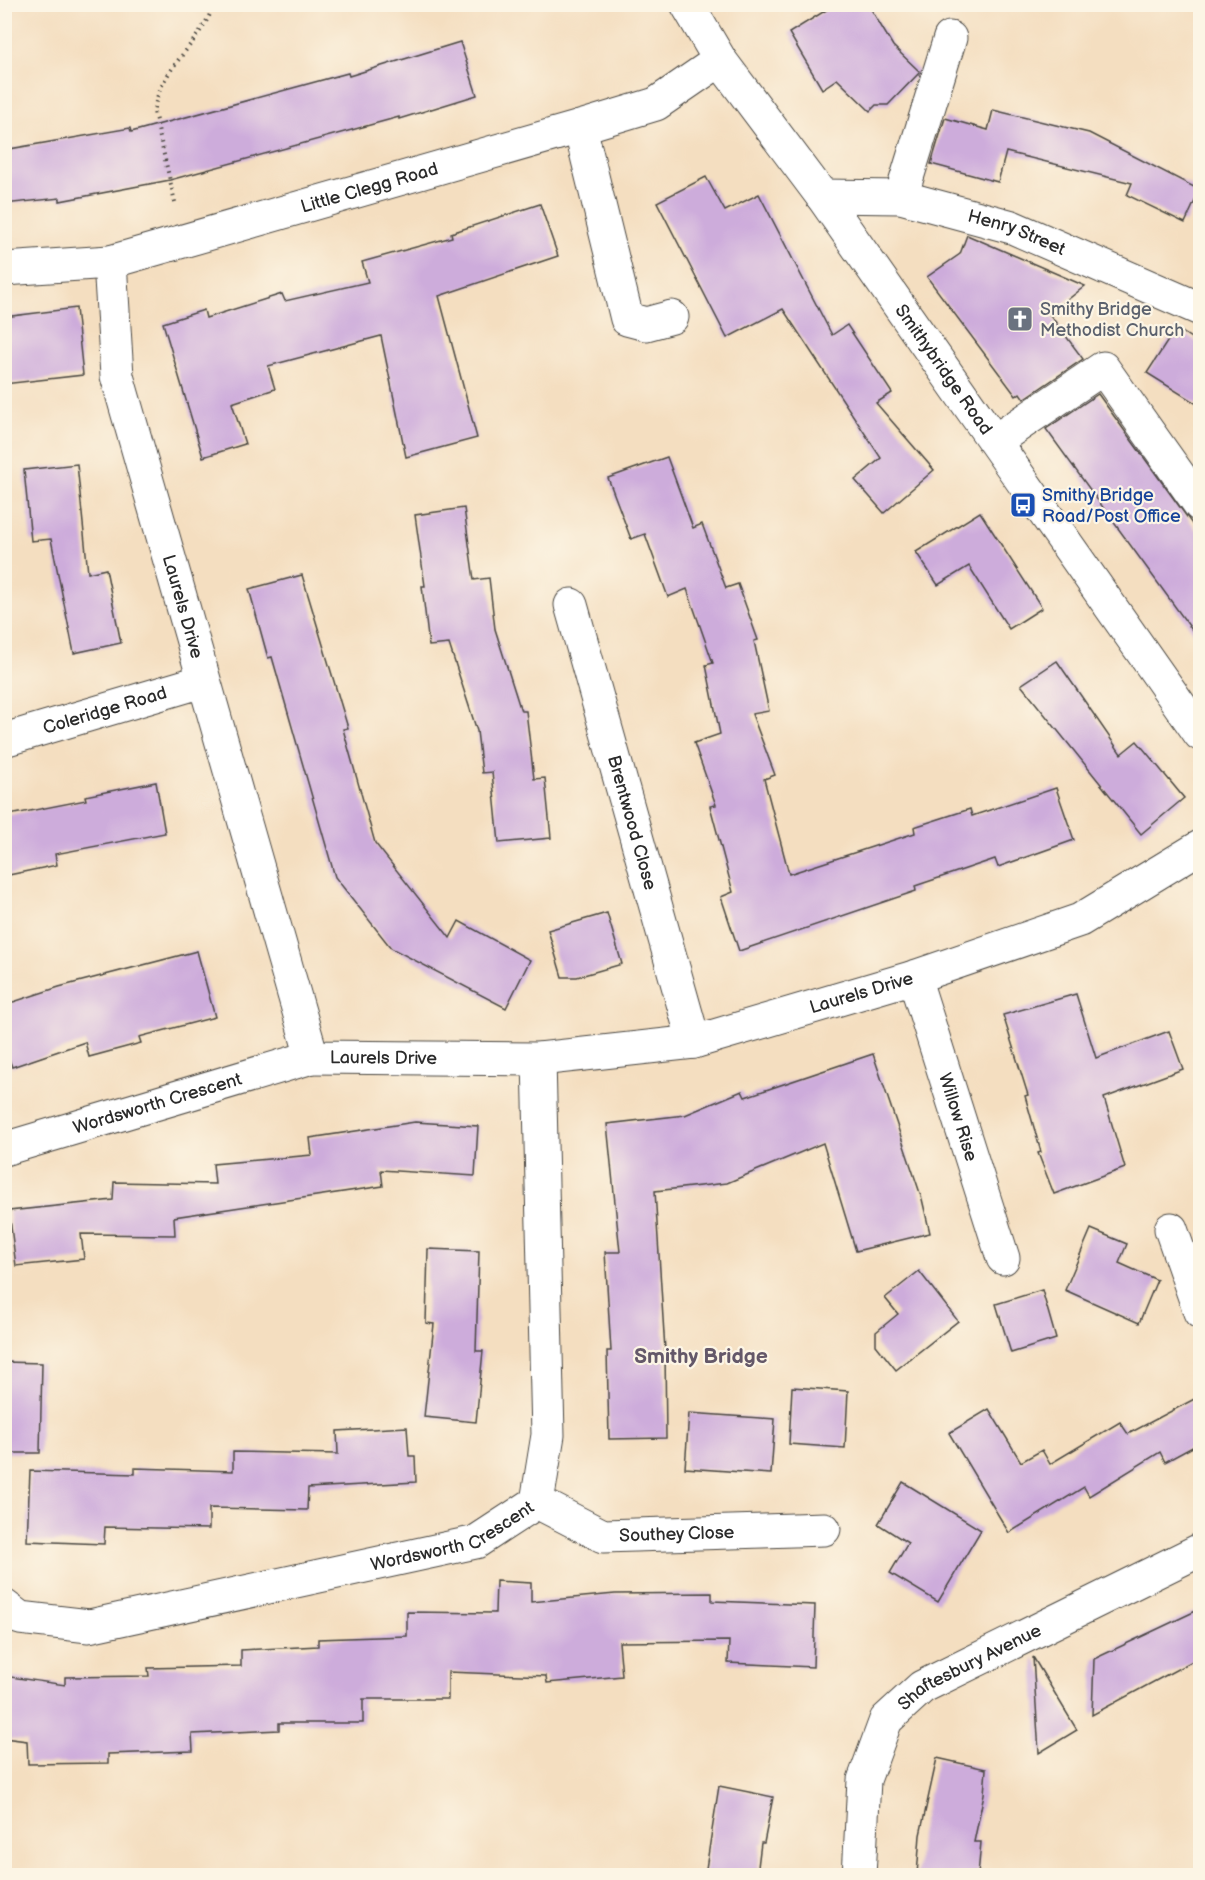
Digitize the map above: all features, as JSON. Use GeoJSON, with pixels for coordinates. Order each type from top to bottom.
{"type":"FeatureCollection","features":[{"type":"Feature","properties":{"kind":"street","name":"Smithybridge Road"},"geometry":{"type":"LineString","coordinates":[[687,4],[720,60],[822,196],[1200,734]]}},
{"type":"Feature","properties":{"kind":"street"},"geometry":{"type":"LineString","coordinates":[[901,197],[950,38]]}},
{"type":"Feature","properties":{"kind":"street","name":"Little Clegg Road"},"geometry":{"type":"LineString","coordinates":[[4,269],[110,262],[580,127],[656,104],[720,60]]}},
{"type":"Feature","properties":{"kind":"street"},"geometry":{"type":"LineString","coordinates":[[580,127],[627,319],[646,324],[672,317]]}},
{"type":"Feature","properties":{"kind":"street","name":"Henry Street"},"geometry":{"type":"LineString","coordinates":[[822,196],[901,197],[1012,227],[1200,309]]}},
{"type":"Feature","properties":{"kind":"street","name":"Laurels Drive"},"geometry":{"type":"LineString","coordinates":[[110,262],[117,376],[312,1057],[539,1059],[694,1042],[914,977],[1080,920],[1200,848]]}},
{"type":"Feature","properties":{"kind":"street"},"geometry":{"type":"LineString","coordinates":[[995,441],[1103,368],[1200,505]]}},
{"type":"Feature","properties":{"kind":"street","name":"Brentwood Close"},"geometry":{"type":"LineString","coordinates":[[571,604],[694,1042]]}},
{"type":"Feature","properties":{"kind":"street","name":"Coleridge Road"},"geometry":{"type":"LineString","coordinates":[[4,740],[203,681]]}},
{"type":"Feature","properties":{"kind":"street","name":"Willow Rise"},"geometry":{"type":"LineString","coordinates":[[914,977],[1003,1258]]}},
{"type":"Feature","properties":{"kind":"street","name":"Wordsworth Crescent"},"geometry":{"type":"LineString","coordinates":[[4,1149],[312,1057]]}},
{"type":"Feature","properties":{"kind":"street","name":"Wordsworth Crescent"},"geometry":{"type":"LineString","coordinates":[[4,1606],[20,1618],[89,1626],[476,1542],[537,1502],[548,1435],[539,1059]]}},
{"type":"Feature","properties":{"kind":"street"},"geometry":{"type":"LineString","coordinates":[[1171,1229],[1200,1312]]}},
{"type":"Feature","properties":{"kind":"street","name":"Southey Close"},"geometry":{"type":"LineString","coordinates":[[537,1502],[603,1536],[824,1529]]}},
{"type":"Feature","properties":{"kind":"street","name":"Shaftesbury Avenue"},"geometry":{"type":"LineString","coordinates":[[859,1875],[864,1780],[886,1720],[922,1687],[1200,1550]]}},
{"type":"Feature","properties":{"kind":"path"},"geometry":{"type":"LineString","coordinates":[[184,240],[154,112],[155,103],[160,86],[214,4]]}},
{"type":"Feature","properties":{"kind":"building"},"geometry":{"type":"Polygon","coordinates":[[[836,4],[868,4],[893,46],[920,72],[888,105],[876,105],[870,111],[837,79],[822,89],[789,33],[836,4]]]}},
{"type":"Feature","properties":{"kind":"building"},"geometry":{"type":"Polygon","coordinates":[[[460,42],[477,95],[399,119],[399,117],[170,180],[60,201],[60,198],[4,204],[4,150],[130,128],[131,132],[348,73],[349,76],[460,42]]]}},
{"type":"Feature","properties":{"kind":"building"},"geometry":{"type":"Polygon","coordinates":[[[993,110],[1089,133],[1200,190],[1185,223],[1127,195],[1132,183],[1006,152],[998,182],[931,164],[945,118],[988,130],[993,110]]]}},
{"type":"Feature","properties":{"kind":"building"},"geometry":{"type":"Polygon","coordinates":[[[706,177],[725,211],[759,194],[832,335],[847,325],[892,393],[876,403],[934,470],[884,513],[855,480],[881,458],[783,309],[727,338],[657,202],[706,177]]]}},
{"type":"Feature","properties":{"kind":"building"},"geometry":{"type":"Polygon","coordinates":[[[540,204],[558,256],[439,296],[477,438],[406,457],[381,336],[268,366],[275,389],[232,403],[245,444],[203,457],[163,323],[204,310],[206,318],[282,294],[285,301],[368,282],[362,262],[452,237],[451,233],[540,204]]]}},
{"type":"Feature","properties":{"kind":"building","name":"Smithy Bridge Methodist Church"},"geometry":{"type":"Polygon","coordinates":[[[967,235],[1085,286],[1052,312],[1045,308],[1083,359],[1024,399],[1020,393],[1016,396],[927,277],[960,254],[967,235]]]}},
{"type":"Feature","properties":{"kind":"building"},"geometry":{"type":"Polygon","coordinates":[[[76,308],[83,375],[4,384],[4,317],[76,308]]]}},
{"type":"Feature","properties":{"kind":"building"},"geometry":{"type":"Polygon","coordinates":[[[1176,328],[1200,344],[1200,406],[1147,373],[1176,328]]]}},
{"type":"Feature","properties":{"kind":"building"},"geometry":{"type":"Polygon","coordinates":[[[1098,394],[1200,535],[1200,641],[1046,429],[1098,394]]]}},
{"type":"Feature","properties":{"kind":"building"},"geometry":{"type":"Polygon","coordinates":[[[667,457],[693,528],[702,524],[726,588],[738,584],[758,640],[754,641],[769,711],[752,714],[775,775],[764,779],[789,874],[915,833],[914,827],[970,809],[972,816],[1056,788],[1074,840],[998,867],[995,859],[915,886],[916,891],[739,951],[721,897],[733,892],[710,806],[716,805],[694,743],[720,734],[706,665],[713,663],[687,589],[668,597],[645,534],[631,539],[608,478],[667,457]]]}},
{"type":"Feature","properties":{"kind":"building"},"geometry":{"type":"Polygon","coordinates":[[[77,464],[88,573],[106,569],[121,643],[74,653],[51,539],[31,541],[24,470],[77,464]]]}},
{"type":"Feature","properties":{"kind":"building"},"geometry":{"type":"Polygon","coordinates":[[[464,508],[474,580],[489,578],[495,629],[521,711],[526,711],[534,779],[545,778],[551,838],[499,843],[492,772],[482,773],[477,731],[449,644],[429,646],[422,586],[425,586],[415,515],[464,508]]]}},
{"type":"Feature","properties":{"kind":"building"},"geometry":{"type":"Polygon","coordinates":[[[980,512],[1042,608],[1009,629],[969,566],[938,585],[916,552],[980,512]]]}},
{"type":"Feature","properties":{"kind":"building"},"geometry":{"type":"Polygon","coordinates":[[[302,575],[348,728],[343,729],[375,843],[450,938],[459,921],[530,960],[506,1008],[391,948],[335,877],[272,657],[268,658],[249,589],[302,575]]]}},
{"type":"Feature","properties":{"kind":"building"},"geometry":{"type":"Polygon","coordinates":[[[1057,661],[1121,754],[1137,741],[1184,798],[1141,834],[1021,685],[1057,661]]]}},
{"type":"Feature","properties":{"kind":"building"},"geometry":{"type":"Polygon","coordinates":[[[156,782],[165,833],[55,854],[57,865],[4,876],[4,816],[86,800],[85,796],[156,782]]]}},
{"type":"Feature","properties":{"kind":"building"},"geometry":{"type":"Polygon","coordinates":[[[607,913],[622,964],[577,977],[562,977],[548,930],[607,913]]]}},
{"type":"Feature","properties":{"kind":"building"},"geometry":{"type":"Polygon","coordinates":[[[197,951],[215,1017],[139,1037],[141,1043],[89,1057],[85,1042],[12,1067],[4,1046],[4,1005],[59,987],[197,951]]]}},
{"type":"Feature","properties":{"kind":"building"},"geometry":{"type":"Polygon","coordinates":[[[1076,994],[1096,1058],[1169,1031],[1183,1069],[1104,1098],[1125,1168],[1054,1194],[1038,1153],[1041,1152],[1025,1096],[1028,1095],[1003,1015],[1076,994]]]}},
{"type":"Feature","properties":{"kind":"building"},"geometry":{"type":"Polygon","coordinates":[[[873,1054],[922,1199],[930,1233],[856,1251],[823,1143],[727,1183],[655,1191],[665,1350],[666,1438],[609,1439],[607,1351],[611,1351],[605,1252],[620,1252],[607,1124],[685,1115],[742,1091],[745,1097],[873,1054]]]}},
{"type":"Feature","properties":{"kind":"building"},"geometry":{"type":"Polygon","coordinates":[[[415,1122],[478,1126],[475,1176],[381,1170],[383,1186],[174,1217],[175,1235],[81,1234],[84,1259],[16,1266],[9,1211],[113,1200],[114,1182],[215,1184],[213,1164],[312,1155],[310,1138],[415,1122]]]}},
{"type":"Feature","properties":{"kind":"building"},"geometry":{"type":"Polygon","coordinates":[[[1091,1229],[1127,1244],[1119,1263],[1157,1280],[1139,1323],[1065,1290],[1091,1229]]]}},
{"type":"Feature","properties":{"kind":"building"},"geometry":{"type":"Polygon","coordinates":[[[428,1249],[479,1251],[476,1351],[483,1351],[476,1422],[424,1417],[434,1324],[426,1323],[428,1249]]]}},
{"type":"Feature","properties":{"kind":"building"},"geometry":{"type":"Polygon","coordinates":[[[919,1271],[958,1321],[896,1370],[876,1345],[876,1332],[898,1314],[885,1298],[919,1271]]]}},
{"type":"Feature","properties":{"kind":"building"},"geometry":{"type":"Polygon","coordinates":[[[1042,1290],[1056,1339],[1011,1353],[996,1304],[1042,1290]]]}},
{"type":"Feature","properties":{"kind":"building"},"geometry":{"type":"Polygon","coordinates":[[[4,1362],[42,1363],[40,1453],[4,1453],[4,1362]]]}},
{"type":"Feature","properties":{"kind":"building"},"geometry":{"type":"Polygon","coordinates":[[[792,1387],[848,1391],[845,1448],[789,1444],[792,1387]]]}},
{"type":"Feature","properties":{"kind":"building"},"geometry":{"type":"Polygon","coordinates":[[[1200,1396],[1200,1443],[1165,1462],[1160,1452],[1089,1496],[1084,1487],[1009,1533],[949,1433],[989,1409],[1021,1462],[1042,1450],[1050,1464],[1120,1422],[1128,1434],[1200,1396]]]}},
{"type":"Feature","properties":{"kind":"building"},"geometry":{"type":"Polygon","coordinates":[[[689,1413],[775,1419],[771,1474],[685,1468],[689,1413]]]}},
{"type":"Feature","properties":{"kind":"building"},"geometry":{"type":"Polygon","coordinates":[[[407,1427],[409,1456],[415,1456],[416,1482],[308,1488],[307,1510],[209,1508],[209,1529],[105,1527],[104,1544],[27,1541],[30,1471],[135,1474],[135,1468],[233,1471],[233,1452],[338,1454],[337,1431],[407,1427]]]}},
{"type":"Feature","properties":{"kind":"building"},"geometry":{"type":"Polygon","coordinates":[[[903,1482],[981,1530],[938,1602],[890,1573],[908,1543],[878,1524],[903,1482]]]}},
{"type":"Feature","properties":{"kind":"building"},"geometry":{"type":"Polygon","coordinates":[[[496,1581],[531,1583],[531,1602],[615,1594],[712,1593],[712,1601],[815,1605],[813,1667],[728,1663],[729,1641],[619,1642],[622,1676],[547,1683],[546,1676],[448,1672],[448,1699],[363,1699],[363,1723],[279,1723],[279,1730],[192,1734],[193,1751],[108,1754],[108,1763],[28,1764],[27,1741],[4,1738],[4,1676],[65,1685],[65,1677],[149,1676],[148,1668],[241,1666],[241,1650],[318,1646],[318,1639],[407,1636],[407,1612],[495,1613],[496,1581]]]}},
{"type":"Feature","properties":{"kind":"building"},"geometry":{"type":"Polygon","coordinates":[[[1200,1609],[1200,1657],[1092,1715],[1094,1659],[1200,1609]]]}},
{"type":"Feature","properties":{"kind":"building"},"geometry":{"type":"Polygon","coordinates":[[[1033,1657],[1077,1730],[1039,1753],[1033,1657]]]}},
{"type":"Feature","properties":{"kind":"building"},"geometry":{"type":"Polygon","coordinates":[[[937,1758],[986,1769],[984,1794],[974,1842],[981,1842],[978,1875],[917,1875],[920,1835],[937,1758]]]}},
{"type":"Feature","properties":{"kind":"building"},"geometry":{"type":"Polygon","coordinates":[[[719,1786],[773,1797],[764,1843],[761,1843],[757,1875],[705,1875],[719,1786]]]}},
{"type":"Feature","properties":{"kind":"place","name":"Smithy Bridge Methodist Church"},"geometry":{"type":"Point","coordinates":[1020,319]}},
{"type":"Feature","properties":{"kind":"place","name":"Smithy Bridge Road/Post Office"},"geometry":{"type":"Point","coordinates":[1023,505]}},
{"type":"Feature","properties":{"kind":"district","name":"Smithy Bridge"},"geometry":{"type":"Point","coordinates":[701,1356]}}]}
